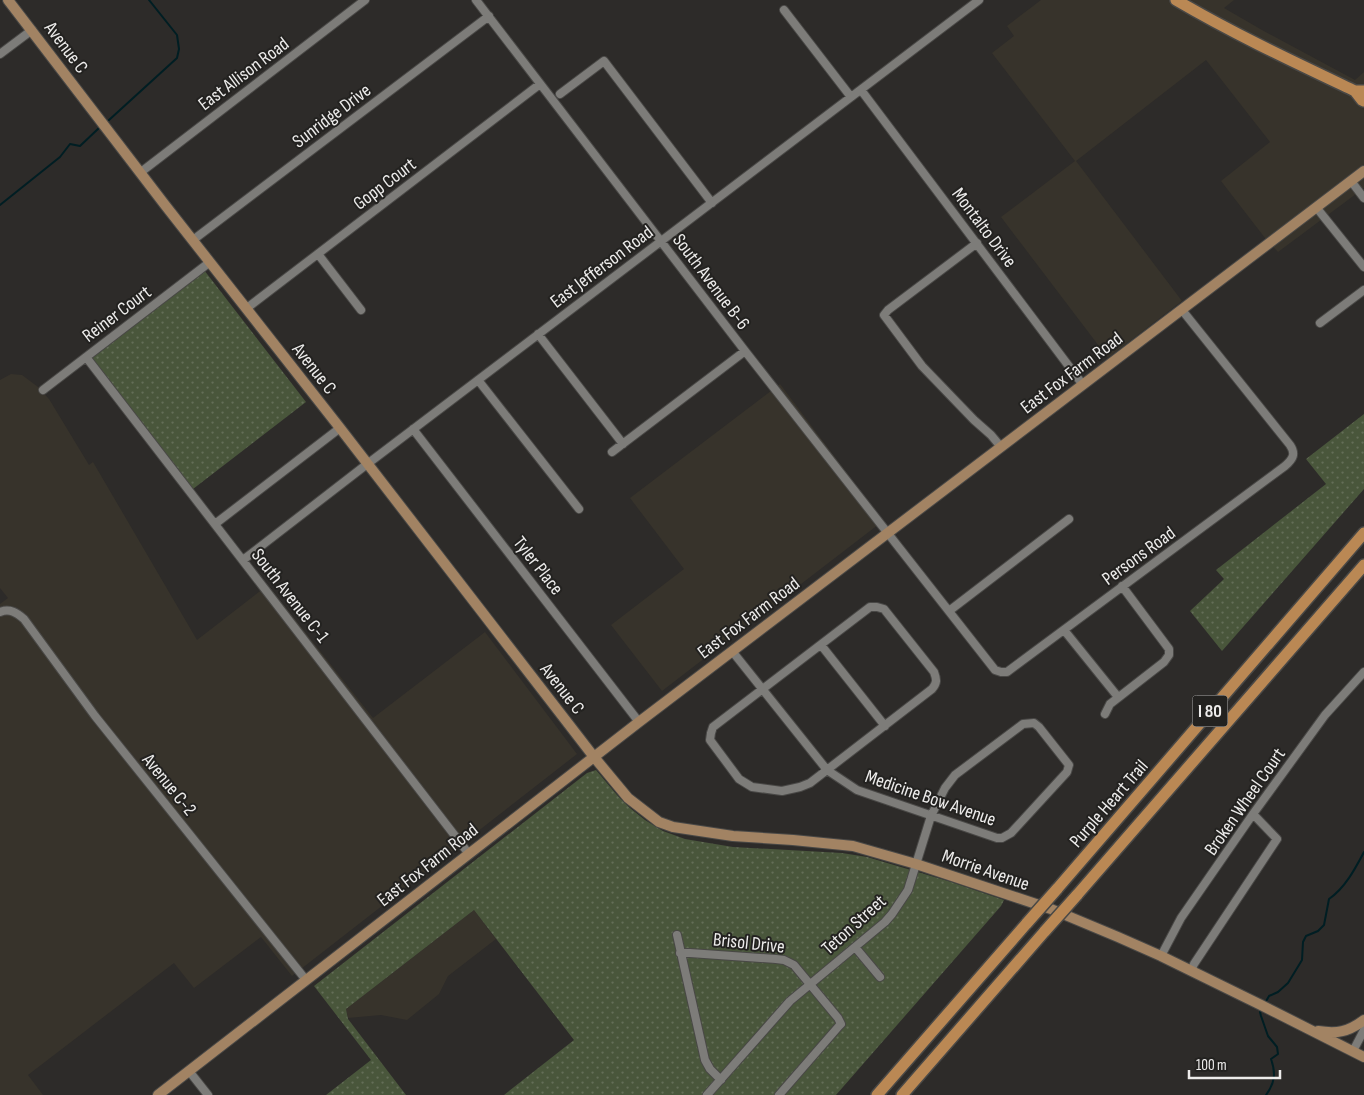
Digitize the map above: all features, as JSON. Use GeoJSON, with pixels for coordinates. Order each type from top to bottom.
{"type":"FeatureCollection","features":[{"type":"Feature","properties":{"kind":"highway"},"geometry":{"type":"LineString","coordinates":[[1176,0],[1244,39],[1359,91],[1364,102]]}},
{"type":"Feature","properties":{"kind":"highway","name":"Purple Heart Trail"},"geometry":{"type":"LineString","coordinates":[[877,1095],[1364,533]]}},
{"type":"Feature","properties":{"kind":"highway","name":"Purple Heart Trail"},"geometry":{"type":"LineString","coordinates":[[902,1095],[1364,565]]}},
{"type":"Feature","properties":{"kind":"main road","name":"Avenue C"},"geometry":{"type":"LineString","coordinates":[[8,0],[594,757]]}},
{"type":"Feature","properties":{"kind":"main road","name":"East Fox Farm Road"},"geometry":{"type":"LineString","coordinates":[[158,1095],[639,722],[1364,171]]}},
{"type":"Feature","properties":{"kind":"main road","name":"Morrie Avenue"},"geometry":{"type":"LineString","coordinates":[[594,757],[628,798],[659,822],[673,827],[734,836],[853,846],[916,864],[1052,909],[1160,956],[1364,1057]]}},
{"type":"Feature","properties":{"kind":"main road"},"geometry":{"type":"LineString","coordinates":[[1310,1029],[1344,1032],[1364,1020]]}},
{"type":"Feature","properties":{"kind":"street","name":"East Allison Road"},"geometry":{"type":"LineString","coordinates":[[141,172],[365,0]]}},
{"type":"Feature","properties":{"kind":"street","name":"South Avenue B-6"},"geometry":{"type":"LineString","coordinates":[[476,0],[745,351],[995,670]]}},
{"type":"Feature","properties":{"kind":"street","name":"East Jefferson Road"},"geometry":{"type":"LineString","coordinates":[[243,560],[979,0]]}},
{"type":"Feature","properties":{"kind":"street"},"geometry":{"type":"LineString","coordinates":[[784,10],[851,97]]}},
{"type":"Feature","properties":{"kind":"street","name":"Sunridge Drive"},"geometry":{"type":"LineString","coordinates":[[192,240],[489,16]]}},
{"type":"Feature","properties":{"kind":"street"},"geometry":{"type":"LineString","coordinates":[[0,54],[32,30]]}},
{"type":"Feature","properties":{"kind":"street"},"geometry":{"type":"LineString","coordinates":[[560,94],[604,61],[712,203]]}},
{"type":"Feature","properties":{"kind":"street","name":"Gopp Court"},"geometry":{"type":"LineString","coordinates":[[246,308],[540,84]]}},
{"type":"Feature","properties":{"kind":"street","name":"Montalto Drive"},"geometry":{"type":"LineString","coordinates":[[861,90],[1083,384]]}},
{"type":"Feature","properties":{"kind":"street"},"geometry":{"type":"LineString","coordinates":[[1351,181],[1364,198]]}},
{"type":"Feature","properties":{"kind":"street"},"geometry":{"type":"LineString","coordinates":[[1316,207],[1364,267]]}},
{"type":"Feature","properties":{"kind":"street"},"geometry":{"type":"LineString","coordinates":[[976,243],[884,315],[922,366],[1001,447]]}},
{"type":"Feature","properties":{"kind":"street"},"geometry":{"type":"LineString","coordinates":[[318,254],[361,310]]}},
{"type":"Feature","properties":{"kind":"street","name":"Reiner Court"},"geometry":{"type":"LineString","coordinates":[[43,390],[210,262]]}},
{"type":"Feature","properties":{"kind":"street"},"geometry":{"type":"LineString","coordinates":[[1320,323],[1364,290]]}},
{"type":"Feature","properties":{"kind":"street","name":"Persons Road"},"geometry":{"type":"LineString","coordinates":[[995,670],[1007,672],[1285,466],[1292,458],[1294,454],[1293,449],[1182,310]]}},
{"type":"Feature","properties":{"kind":"street"},"geometry":{"type":"LineString","coordinates":[[538,334],[623,444]]}},
{"type":"Feature","properties":{"kind":"street"},"geometry":{"type":"LineString","coordinates":[[612,452],[745,351]]}},
{"type":"Feature","properties":{"kind":"street","name":"South Avenue C-1"},"geometry":{"type":"LineString","coordinates":[[86,357],[469,854]]}},
{"type":"Feature","properties":{"kind":"street"},"geometry":{"type":"LineString","coordinates":[[478,380],[579,509]]}},
{"type":"Feature","properties":{"kind":"street"},"geometry":{"type":"LineString","coordinates":[[215,524],[340,428]]}},
{"type":"Feature","properties":{"kind":"street","name":"Tyler Place"},"geometry":{"type":"LineString","coordinates":[[413,429],[639,722]]}},
{"type":"Feature","properties":{"kind":"street"},"geometry":{"type":"LineString","coordinates":[[949,611],[1069,519]]}},
{"type":"Feature","properties":{"kind":"street"},"geometry":{"type":"LineString","coordinates":[[1105,714],[1110,704],[1164,662],[1169,654],[1169,649],[1122,586]]}},
{"type":"Feature","properties":{"kind":"street"},"geometry":{"type":"LineString","coordinates":[[870,608],[884,609],[934,672],[936,683],[932,689],[810,784],[782,791],[752,787],[739,778],[710,740],[711,733],[714,727],[822,645],[870,608]]}},
{"type":"Feature","properties":{"kind":"street","name":"Avenue C-2"},"geometry":{"type":"LineString","coordinates":[[0,612],[10,610],[18,614],[30,627],[95,716],[306,980]]}},
{"type":"Feature","properties":{"kind":"street"},"geometry":{"type":"LineString","coordinates":[[1064,630],[1118,698]]}},
{"type":"Feature","properties":{"kind":"street"},"geometry":{"type":"LineString","coordinates":[[822,645],[884,726]]}},
{"type":"Feature","properties":{"kind":"street","name":"Medicine Bow Avenue"},"geometry":{"type":"LineString","coordinates":[[732,651],[827,770],[857,790],[996,838],[1002,838]]}},
{"type":"Feature","properties":{"kind":"street","name":"Broken Wheel Court"},"geometry":{"type":"LineString","coordinates":[[1160,956],[1181,918],[1253,814],[1325,715],[1364,672]]}},
{"type":"Feature","properties":{"kind":"street","name":"Teton Street"},"geometry":{"type":"LineString","coordinates":[[707,1095],[790,1001],[892,914],[908,890],[931,816],[945,788],[955,775],[1023,724],[1034,723],[1069,765],[1067,772],[1011,833],[1002,838]]}},
{"type":"Feature","properties":{"kind":"street"},"geometry":{"type":"LineString","coordinates":[[1191,971],[1277,839],[1253,814]]}},
{"type":"Feature","properties":{"kind":"street"},"geometry":{"type":"LineString","coordinates":[[677,935],[705,1060],[710,1069],[721,1080]]}},
{"type":"Feature","properties":{"kind":"street"},"geometry":{"type":"LineString","coordinates":[[855,947],[880,976]]}},
{"type":"Feature","properties":{"kind":"street","name":"Brisol Drive"},"geometry":{"type":"LineString","coordinates":[[680,953],[690,952],[784,960],[794,965],[838,1018],[840,1024],[779,1095]]}},
{"type":"Feature","properties":{"kind":"street"},"geometry":{"type":"LineString","coordinates":[[1353,1052],[1364,1030]]}},
{"type":"Feature","properties":{"kind":"street"},"geometry":{"type":"LineString","coordinates":[[189,1071],[208,1095]]}},
{"type":"Feature","properties":{"kind":"shaded area"},"geometry":{"type":"Polygon","coordinates":[[[1041,0],[1234,0],[1224,8],[1355,80],[1364,72],[1364,188],[1278,252],[1221,181],[1270,142],[1206,60],[1076,161],[1182,301],[1108,358],[1001,217],[1075,161],[992,53],[1014,36],[1007,26],[1041,0]]]}},
{"type":"Feature","properties":{"kind":"shaded area"},"geometry":{"type":"Polygon","coordinates":[[[11,374],[22,375],[38,387],[49,399],[89,465],[93,462],[197,640],[268,585],[373,718],[485,632],[577,754],[292,976],[261,937],[194,988],[174,963],[28,1075],[43,1095],[0,1095],[0,604],[8,598],[0,588],[0,380],[11,374]]]}},
{"type":"Feature","properties":{"kind":"shaded area"},"geometry":{"type":"Polygon","coordinates":[[[780,384],[883,521],[662,691],[611,625],[684,569],[630,498],[780,384]]]}},
{"type":"Feature","properties":{"kind":"shaded area"},"geometry":{"type":"Polygon","coordinates":[[[474,910],[496,939],[448,976],[439,994],[407,1020],[381,1015],[348,1018],[346,1009],[474,910]]]}},
{"type":"Feature","properties":{"kind":"green space"},"geometry":{"type":"Polygon","coordinates":[[[204,270],[306,402],[193,489],[91,357],[204,270]]]}},
{"type":"Feature","properties":{"kind":"green space"},"geometry":{"type":"Polygon","coordinates":[[[1364,414],[1364,489],[1222,651],[1190,611],[1224,579],[1216,570],[1326,484],[1306,459],[1364,414]]]}},
{"type":"Feature","properties":{"kind":"green space"},"geometry":{"type":"Polygon","coordinates":[[[596,770],[617,795],[645,820],[663,831],[685,839],[733,847],[842,853],[867,857],[1004,900],[1001,906],[836,1095],[504,1095],[574,1040],[474,910],[346,1009],[348,1019],[406,1095],[326,1095],[371,1060],[314,986],[587,773],[596,770]]]}},
{"type":"Feature","properties":{"kind":"waterway"},"geometry":{"type":"LineString","coordinates":[[109,120],[177,58],[179,49],[177,35],[149,0]]}},
{"type":"Feature","properties":{"kind":"waterway"},"geometry":{"type":"LineString","coordinates":[[0,205],[60,157],[70,144],[80,146],[99,128]]}},
{"type":"Feature","properties":{"kind":"waterway"},"geometry":{"type":"LineString","coordinates":[[1265,1003],[1269,996],[1278,992],[1288,983],[1302,960],[1303,942],[1306,936],[1318,931],[1324,925],[1329,899],[1345,884],[1364,852]]}},
{"type":"Feature","properties":{"kind":"waterway"},"geometry":{"type":"LineString","coordinates":[[1262,1009],[1260,1012],[1268,1036],[1277,1047],[1278,1054],[1271,1059],[1274,1078],[1266,1095]]}}]}
